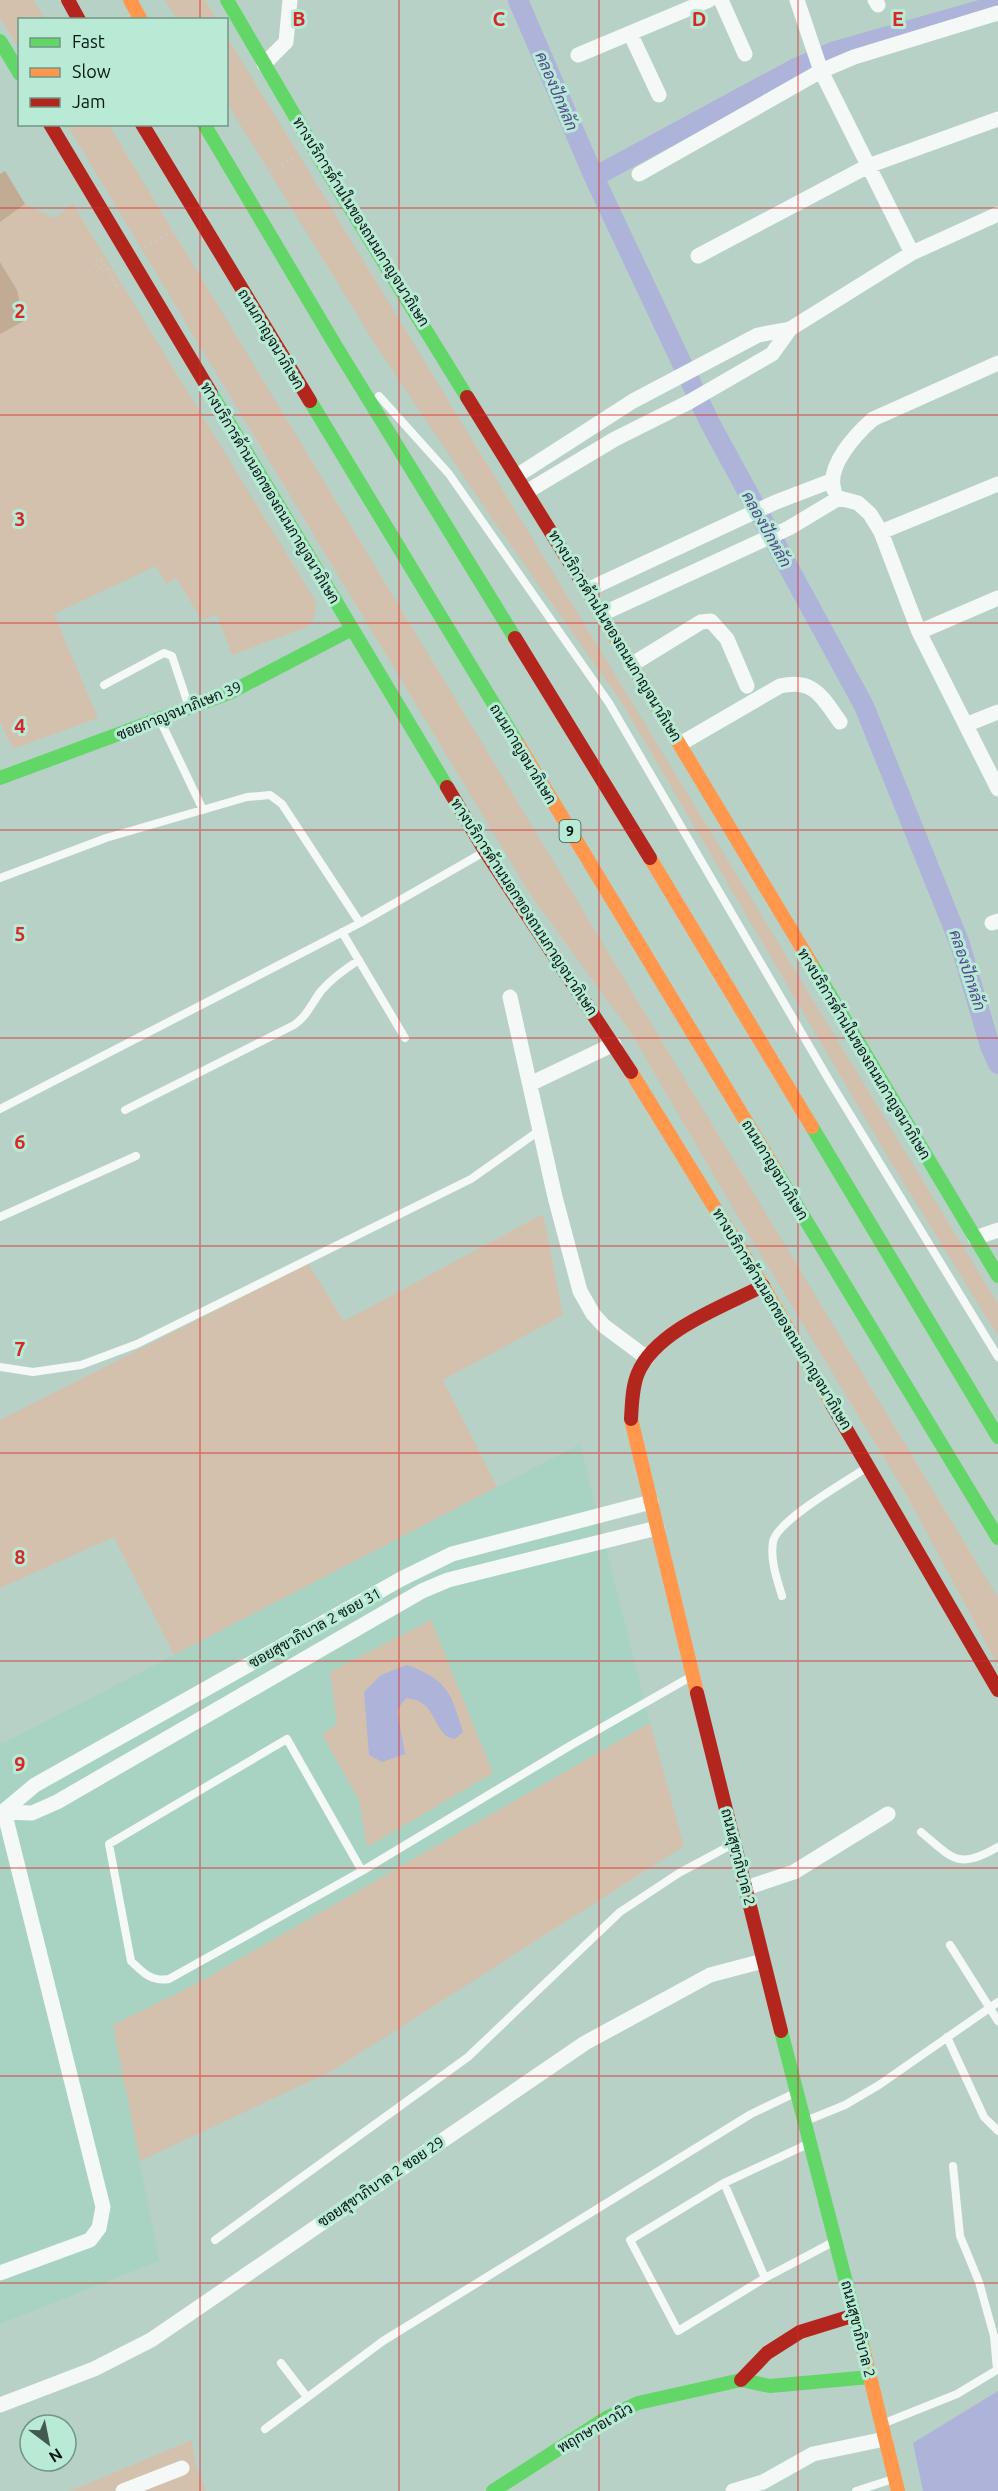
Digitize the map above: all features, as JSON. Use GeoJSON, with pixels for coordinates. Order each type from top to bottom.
{"type":"FeatureCollection","features":[{"type":"Feature","properties":{"kind":"main road"},"geometry":{"type":"LineString","coordinates":[[68,0],[78,18]]}},
{"type":"Feature","properties":{"kind":"main road"},"geometry":{"type":"LineString","coordinates":[[129,0],[140,18]]}},
{"type":"Feature","properties":{"kind":"main road","name":"ทางบริการด้านในของถนนกาญจนาภิเษก"},"geometry":{"type":"LineString","coordinates":[[227,0],[323,164],[602,614],[975,1238],[993,1258],[998,1276]]}},
{"type":"Feature","properties":{"kind":"main road"},"geometry":{"type":"LineString","coordinates":[[0,42],[18,71]]}},
{"type":"Feature","properties":{"kind":"main road","name":"ทางบริการด้านนอกของถนนกาญจนาภิเษก"},"geometry":{"type":"LineString","coordinates":[[51,126],[485,851],[614,1044],[763,1286],[870,1466],[998,1690]]}},
{"type":"Feature","properties":{"kind":"main road","name":"ถนนกาญจนาภิเษก"},"geometry":{"type":"LineString","coordinates":[[143,126],[998,1538]]}},
{"type":"Feature","properties":{"kind":"main road"},"geometry":{"type":"LineString","coordinates":[[205,126],[337,348],[702,943],[998,1437]]}},
{"type":"Feature","properties":{"kind":"main road","name":"ซอยกาญจนาภิเษก 39"},"geometry":{"type":"LineString","coordinates":[[0,778],[229,693],[352,629]]}},
{"type":"Feature","properties":{"kind":"main road","name":"ถนนสุขาภิบาล 2"},"geometry":{"type":"LineString","coordinates":[[763,1286],[672,1336],[651,1351],[638,1371],[631,1423],[695,1674],[803,2122],[836,2240],[896,2485]]}},
{"type":"Feature","properties":{"kind":"main road"},"geometry":{"type":"LineString","coordinates":[[741,2380],[767,2353],[800,2332],[855,2315]]}},
{"type":"Feature","properties":{"kind":"main road","name":"พฤกษาอเวนิว"},"geometry":{"type":"LineString","coordinates":[[493,2491],[608,2417],[638,2403],[741,2380],[770,2386],[870,2377]]}},
{"type":"Feature","properties":{"kind":"street"},"geometry":{"type":"LineString","coordinates":[[264,63],[286,42],[290,0]]}},
{"type":"Feature","properties":{"kind":"street"},"geometry":{"type":"LineString","coordinates":[[578,55],[709,0]]}},
{"type":"Feature","properties":{"kind":"street"},"geometry":{"type":"LineString","coordinates":[[721,0],[746,54]]}},
{"type":"Feature","properties":{"kind":"street"},"geometry":{"type":"LineString","coordinates":[[797,0],[820,68],[912,253]]}},
{"type":"Feature","properties":{"kind":"street"},"geometry":{"type":"LineString","coordinates":[[639,174],[820,68],[998,13]]}},
{"type":"Feature","properties":{"kind":"street"},"geometry":{"type":"LineString","coordinates":[[630,33],[659,95]]}},
{"type":"Feature","properties":{"kind":"street"},"geometry":{"type":"LineString","coordinates":[[698,256],[868,166],[998,119]]}},
{"type":"Feature","properties":{"kind":"street"},"geometry":{"type":"LineString","coordinates":[[528,492],[615,439],[690,402],[712,387],[772,354],[790,329],[912,253],[998,214]]}},
{"type":"Feature","properties":{"kind":"street"},"geometry":{"type":"LineString","coordinates":[[518,476],[633,401],[758,334],[790,329]]}},
{"type":"Feature","properties":{"kind":"street"},"geometry":{"type":"LineString","coordinates":[[587,590],[776,502],[831,481],[850,443],[873,419],[998,363]]}},
{"type":"Feature","properties":{"kind":"street"},"geometry":{"type":"LineString","coordinates":[[831,481],[839,498]]}},
{"type":"Feature","properties":{"kind":"street"},"geometry":{"type":"LineString","coordinates":[[881,532],[998,484]]}},
{"type":"Feature","properties":{"kind":"street"},"geometry":{"type":"LineString","coordinates":[[602,614],[789,528],[839,498],[858,502],[881,532],[919,632],[968,724],[998,789]]}},
{"type":"Feature","properties":{"kind":"street"},"geometry":{"type":"LineString","coordinates":[[919,632],[998,598]]}},
{"type":"Feature","properties":{"kind":"street"},"geometry":{"type":"LineString","coordinates":[[631,665],[701,622],[711,621],[727,639],[747,686]]}},
{"type":"Feature","properties":{"kind":"street"},"geometry":{"type":"LineString","coordinates":[[680,744],[780,686],[796,682],[810,685],[840,722]]}},
{"type":"Feature","properties":{"kind":"street"},"geometry":{"type":"LineString","coordinates":[[968,724],[998,712]]}},
{"type":"Feature","properties":{"kind":"street"},"geometry":{"type":"LineString","coordinates":[[510,997],[580,1291],[593,1314],[604,1326],[647,1358]]}},
{"type":"Feature","properties":{"kind":"street"},"geometry":{"type":"LineString","coordinates":[[530,1084],[614,1044]]}},
{"type":"Feature","properties":{"kind":"street"},"geometry":{"type":"LineString","coordinates":[[975,1238],[998,1230]]}},
{"type":"Feature","properties":{"kind":"street","name":"ซอยสุขาภิบาล 2 ซอย 31"},"geometry":{"type":"LineString","coordinates":[[2,1811],[35,1785],[401,1579],[452,1554],[651,1502]]}},
{"type":"Feature","properties":{"kind":"street","name":"ซอยสุขาภิบาล 2 ซอย 31"},"geometry":{"type":"LineString","coordinates":[[2,1811],[32,1812],[57,1802],[422,1591],[448,1580],[657,1528]]}},
{"type":"Feature","properties":{"kind":"street"},"geometry":{"type":"LineString","coordinates":[[507,1539],[513,1564]]}},
{"type":"Feature","properties":{"kind":"street"},"geometry":{"type":"LineString","coordinates":[[0,2273],[82,2245],[99,2228],[103,2213],[2,1811]]}},
{"type":"Feature","properties":{"kind":"street"},"geometry":{"type":"LineString","coordinates":[[746,1888],[794,1872],[888,1814]]}},
{"type":"Feature","properties":{"kind":"street","name":"ซอยสุขาภิบาล 2 ซอย 29"},"geometry":{"type":"LineString","coordinates":[[0,2405],[94,2369],[151,2340],[585,2043],[710,1975],[763,1961]]}},
{"type":"Feature","properties":{"kind":"street"},"geometry":{"type":"LineString","coordinates":[[733,2491],[763,2482],[813,2454],[883,2432]]}},
{"type":"Feature","properties":{"kind":"street"},"geometry":{"type":"LineString","coordinates":[[123,2491],[182,2468]]}},
{"type":"Feature","properties":{"kind":"lane"},"geometry":{"type":"LineString","coordinates":[[337,348],[449,474],[609,703],[829,1080],[998,1357]]}},
{"type":"Feature","properties":{"kind":"lane"},"geometry":{"type":"LineString","coordinates":[[104,685],[165,653],[172,656],[189,708]]}},
{"type":"Feature","properties":{"kind":"lane"},"geometry":{"type":"LineString","coordinates":[[160,720],[203,810]]}},
{"type":"Feature","properties":{"kind":"lane"},"geometry":{"type":"LineString","coordinates":[[0,878],[106,838],[248,797],[270,795],[282,804],[360,923]]}},
{"type":"Feature","properties":{"kind":"lane"},"geometry":{"type":"LineString","coordinates":[[0,1109],[360,923],[485,851]]}},
{"type":"Feature","properties":{"kind":"lane"},"geometry":{"type":"LineString","coordinates":[[342,932],[405,1038]]}},
{"type":"Feature","properties":{"kind":"lane"},"geometry":{"type":"LineString","coordinates":[[125,1110],[294,1025],[303,1019],[320,993],[338,974],[359,960]]}},
{"type":"Feature","properties":{"kind":"lane"},"geometry":{"type":"LineString","coordinates":[[0,1367],[33,1372],[81,1365],[137,1344],[471,1179],[540,1130]]}},
{"type":"Feature","properties":{"kind":"lane"},"geometry":{"type":"LineString","coordinates":[[0,1216],[136,1156]]}},
{"type":"Feature","properties":{"kind":"lane"},"geometry":{"type":"LineString","coordinates":[[782,1596],[773,1564],[773,1539],[789,1519],[870,1466]]}},
{"type":"Feature","properties":{"kind":"lane"},"geometry":{"type":"LineString","coordinates":[[362,1871],[287,1739],[109,1844],[131,1961],[144,1974],[158,1981],[169,1979],[362,1871],[573,1744],[695,1674]]}},
{"type":"Feature","properties":{"kind":"lane"},"geometry":{"type":"LineString","coordinates":[[921,1832],[954,1859],[976,1860],[998,1847]]}},
{"type":"Feature","properties":{"kind":"lane"},"geometry":{"type":"LineString","coordinates":[[215,2240],[468,2057],[621,1912],[679,1873],[735,1843]]}},
{"type":"Feature","properties":{"kind":"lane"},"geometry":{"type":"LineString","coordinates":[[950,1945],[998,2021]]}},
{"type":"Feature","properties":{"kind":"lane"},"geometry":{"type":"LineString","coordinates":[[803,2122],[845,2105],[998,2002]]}},
{"type":"Feature","properties":{"kind":"lane"},"geometry":{"type":"LineString","coordinates":[[947,2037],[984,2117],[998,2131]]}},
{"type":"Feature","properties":{"kind":"lane"},"geometry":{"type":"LineString","coordinates":[[265,2429],[383,2341],[752,2114],[796,2093]]}},
{"type":"Feature","properties":{"kind":"lane"},"geometry":{"type":"LineString","coordinates":[[809,2143],[724,2183],[630,2240],[678,2331],[765,2278],[836,2240]]}},
{"type":"Feature","properties":{"kind":"lane"},"geometry":{"type":"LineString","coordinates":[[883,2432],[957,2394],[997,2370],[994,2336],[979,2282],[960,2236],[953,2166]]}},
{"type":"Feature","properties":{"kind":"lane"},"geometry":{"type":"LineString","coordinates":[[724,2183],[765,2278]]}},
{"type":"Feature","properties":{"kind":"lane"},"geometry":{"type":"LineString","coordinates":[[281,2363],[307,2397]]}},
{"type":"Feature","properties":{"kind":"lane"},"geometry":{"type":"LineString","coordinates":[[856,2491],[896,2485]]}},
{"type":"Feature","properties":{"kind":"path"},"geometry":{"type":"LineString","coordinates":[[102,273],[94,262],[100,258],[117,286],[139,272]]}},
{"type":"Feature","properties":{"kind":"shaded area"},"geometry":{"type":"Polygon","coordinates":[[[0,0],[33,0],[44,18],[18,18],[18,47],[0,18],[0,0]]]}},
{"type":"Feature","properties":{"kind":"shaded area"},"geometry":{"type":"Polygon","coordinates":[[[165,0],[205,0],[216,18],[176,18],[165,0]]]}},
{"type":"Feature","properties":{"kind":"shaded area"},"geometry":{"type":"Polygon","coordinates":[[[228,38],[998,1304],[998,1336],[889,1159],[622,703],[493,520],[375,344],[228,105],[228,38]]]}},
{"type":"Feature","properties":{"kind":"shaded area"},"geometry":{"type":"Polygon","coordinates":[[[68,126],[110,126],[998,1598],[998,1666],[907,1496],[737,1215],[631,1033],[530,894],[68,126]]]}},
{"type":"Feature","properties":{"kind":"shaded area"},"geometry":{"type":"Polygon","coordinates":[[[5,171],[25,204],[0,222],[0,174],[5,171]]]}},
{"type":"Feature","properties":{"kind":"shaded area"},"geometry":{"type":"Polygon","coordinates":[[[25,204],[54,218],[73,204],[316,602],[315,616],[307,627],[232,655],[217,615],[202,620],[176,578],[166,584],[156,566],[54,614],[98,718],[13,749],[0,722],[0,334],[24,320],[17,290],[0,262],[0,222],[25,204]]]}},
{"type":"Feature","properties":{"kind":"shaded area"},"geometry":{"type":"Polygon","coordinates":[[[0,262],[17,290],[24,321],[0,334],[0,262]]]}},
{"type":"Feature","properties":{"kind":"shaded area"},"geometry":{"type":"Polygon","coordinates":[[[543,1214],[563,1315],[443,1380],[497,1487],[174,1655],[114,1537],[0,1588],[0,1420],[308,1264],[344,1321],[543,1214]]]}},
{"type":"Feature","properties":{"kind":"shaded area"},"geometry":{"type":"Polygon","coordinates":[[[580,1444],[650,1723],[196,1984],[113,2025],[159,2261],[0,2324],[0,1741],[2,1744],[580,1444]]]}},
{"type":"Feature","properties":{"kind":"shaded area"},"geometry":{"type":"Polygon","coordinates":[[[431,1620],[493,1773],[367,1847],[359,1800],[322,1734],[337,1724],[330,1672],[431,1620]]]}},
{"type":"Feature","properties":{"kind":"shaded area"},"geometry":{"type":"Polygon","coordinates":[[[650,1723],[684,1846],[332,2071],[140,2161],[113,2025],[196,1984],[650,1723]]]}},
{"type":"Feature","properties":{"kind":"shaded area"},"geometry":{"type":"Polygon","coordinates":[[[192,2440],[195,2463],[206,2491],[70,2491],[192,2440]]]}},
{"type":"Feature","properties":{"kind":"water"},"geometry":{"type":"Polygon","coordinates":[[[407,1665],[431,1676],[446,1690],[455,1707],[463,1732],[455,1739],[449,1737],[440,1729],[425,1706],[417,1700],[406,1698],[397,1710],[405,1754],[382,1762],[369,1755],[364,1692],[381,1675],[407,1665]]]}},
{"type":"Feature","properties":{"kind":"water"},"geometry":{"type":"Polygon","coordinates":[[[998,2391],[998,2491],[923,2491],[913,2443],[998,2391]]]}},
{"type":"Feature","properties":{"kind":"waterway","name":"คลองปักหลัก"},"geometry":{"type":"LineString","coordinates":[[518,0],[594,177],[710,423],[864,706],[960,944],[990,1046],[998,1064]]}},
{"type":"Feature","properties":{"kind":"waterway"},"geometry":{"type":"LineString","coordinates":[[594,177],[794,69],[835,51],[998,5]]}},
{"type":"Feature","properties":{"kind":"traffic: fast"},"geometry":{"type":"LineString","coordinates":[[227,0],[323,164],[467,397]]}},
{"type":"Feature","properties":{"kind":"traffic: fast"},"geometry":{"type":"LineString","coordinates":[[0,41],[18,71]]}},
{"type":"Feature","properties":{"kind":"traffic: fast"},"geometry":{"type":"LineString","coordinates":[[205,126],[337,348],[515,638]]}},
{"type":"Feature","properties":{"kind":"traffic: fast"},"geometry":{"type":"LineString","coordinates":[[211,393],[447,787]]}},
{"type":"Feature","properties":{"kind":"traffic: fast"},"geometry":{"type":"LineString","coordinates":[[310,401],[518,744]]}},
{"type":"Feature","properties":{"kind":"traffic: fast"},"geometry":{"type":"LineString","coordinates":[[0,778],[229,693],[352,629]]}},
{"type":"Feature","properties":{"kind":"traffic: fast"},"geometry":{"type":"LineString","coordinates":[[811,963],[998,1276]]}},
{"type":"Feature","properties":{"kind":"traffic: fast"},"geometry":{"type":"LineString","coordinates":[[812,1127],[998,1437]]}},
{"type":"Feature","properties":{"kind":"traffic: fast"},"geometry":{"type":"LineString","coordinates":[[776,1171],[998,1538]]}},
{"type":"Feature","properties":{"kind":"traffic: fast"},"geometry":{"type":"LineString","coordinates":[[781,2031],[863,2348]]}},
{"type":"Feature","properties":{"kind":"traffic: fast"},"geometry":{"type":"LineString","coordinates":[[493,2491],[608,2417],[638,2403],[741,2380],[770,2386],[870,2377]]}},
{"type":"Feature","properties":{"kind":"traffic: slow"},"geometry":{"type":"LineString","coordinates":[[130,0],[140,18]]}},
{"type":"Feature","properties":{"kind":"traffic: slow"},"geometry":{"type":"LineString","coordinates":[[580,579],[811,963]]}},
{"type":"Feature","properties":{"kind":"traffic: slow"},"geometry":{"type":"LineString","coordinates":[[518,744],[776,1171]]}},
{"type":"Feature","properties":{"kind":"traffic: slow"},"geometry":{"type":"LineString","coordinates":[[650,858],[812,1127]]}},
{"type":"Feature","properties":{"kind":"traffic: slow"},"geometry":{"type":"LineString","coordinates":[[631,1072],[763,1286],[831,1403]]}},
{"type":"Feature","properties":{"kind":"traffic: slow"},"geometry":{"type":"LineString","coordinates":[[631,1419],[697,1693]]}},
{"type":"Feature","properties":{"kind":"traffic: slow"},"geometry":{"type":"LineString","coordinates":[[863,2348],[898,2491]]}},
{"type":"Feature","properties":{"kind":"traffic: jam"},"geometry":{"type":"LineString","coordinates":[[68,0],[78,18]]}},
{"type":"Feature","properties":{"kind":"traffic: jam"},"geometry":{"type":"LineString","coordinates":[[51,126],[211,393]]}},
{"type":"Feature","properties":{"kind":"traffic: jam"},"geometry":{"type":"LineString","coordinates":[[143,126],[310,401]]}},
{"type":"Feature","properties":{"kind":"traffic: jam"},"geometry":{"type":"LineString","coordinates":[[467,397],[580,579]]}},
{"type":"Feature","properties":{"kind":"traffic: jam"},"geometry":{"type":"LineString","coordinates":[[515,638],[650,858]]}},
{"type":"Feature","properties":{"kind":"traffic: jam"},"geometry":{"type":"LineString","coordinates":[[447,787],[485,851],[631,1072]]}},
{"type":"Feature","properties":{"kind":"traffic: jam"},"geometry":{"type":"LineString","coordinates":[[631,1419],[636,1378],[647,1358],[660,1344],[693,1321],[763,1286]]}},
{"type":"Feature","properties":{"kind":"traffic: jam"},"geometry":{"type":"LineString","coordinates":[[831,1403],[998,1690]]}},
{"type":"Feature","properties":{"kind":"traffic: jam"},"geometry":{"type":"LineString","coordinates":[[697,1693],[781,2031]]}},
{"type":"Feature","properties":{"kind":"traffic: jam"},"geometry":{"type":"LineString","coordinates":[[741,2380],[767,2353],[800,2332],[855,2315]]}}]}
